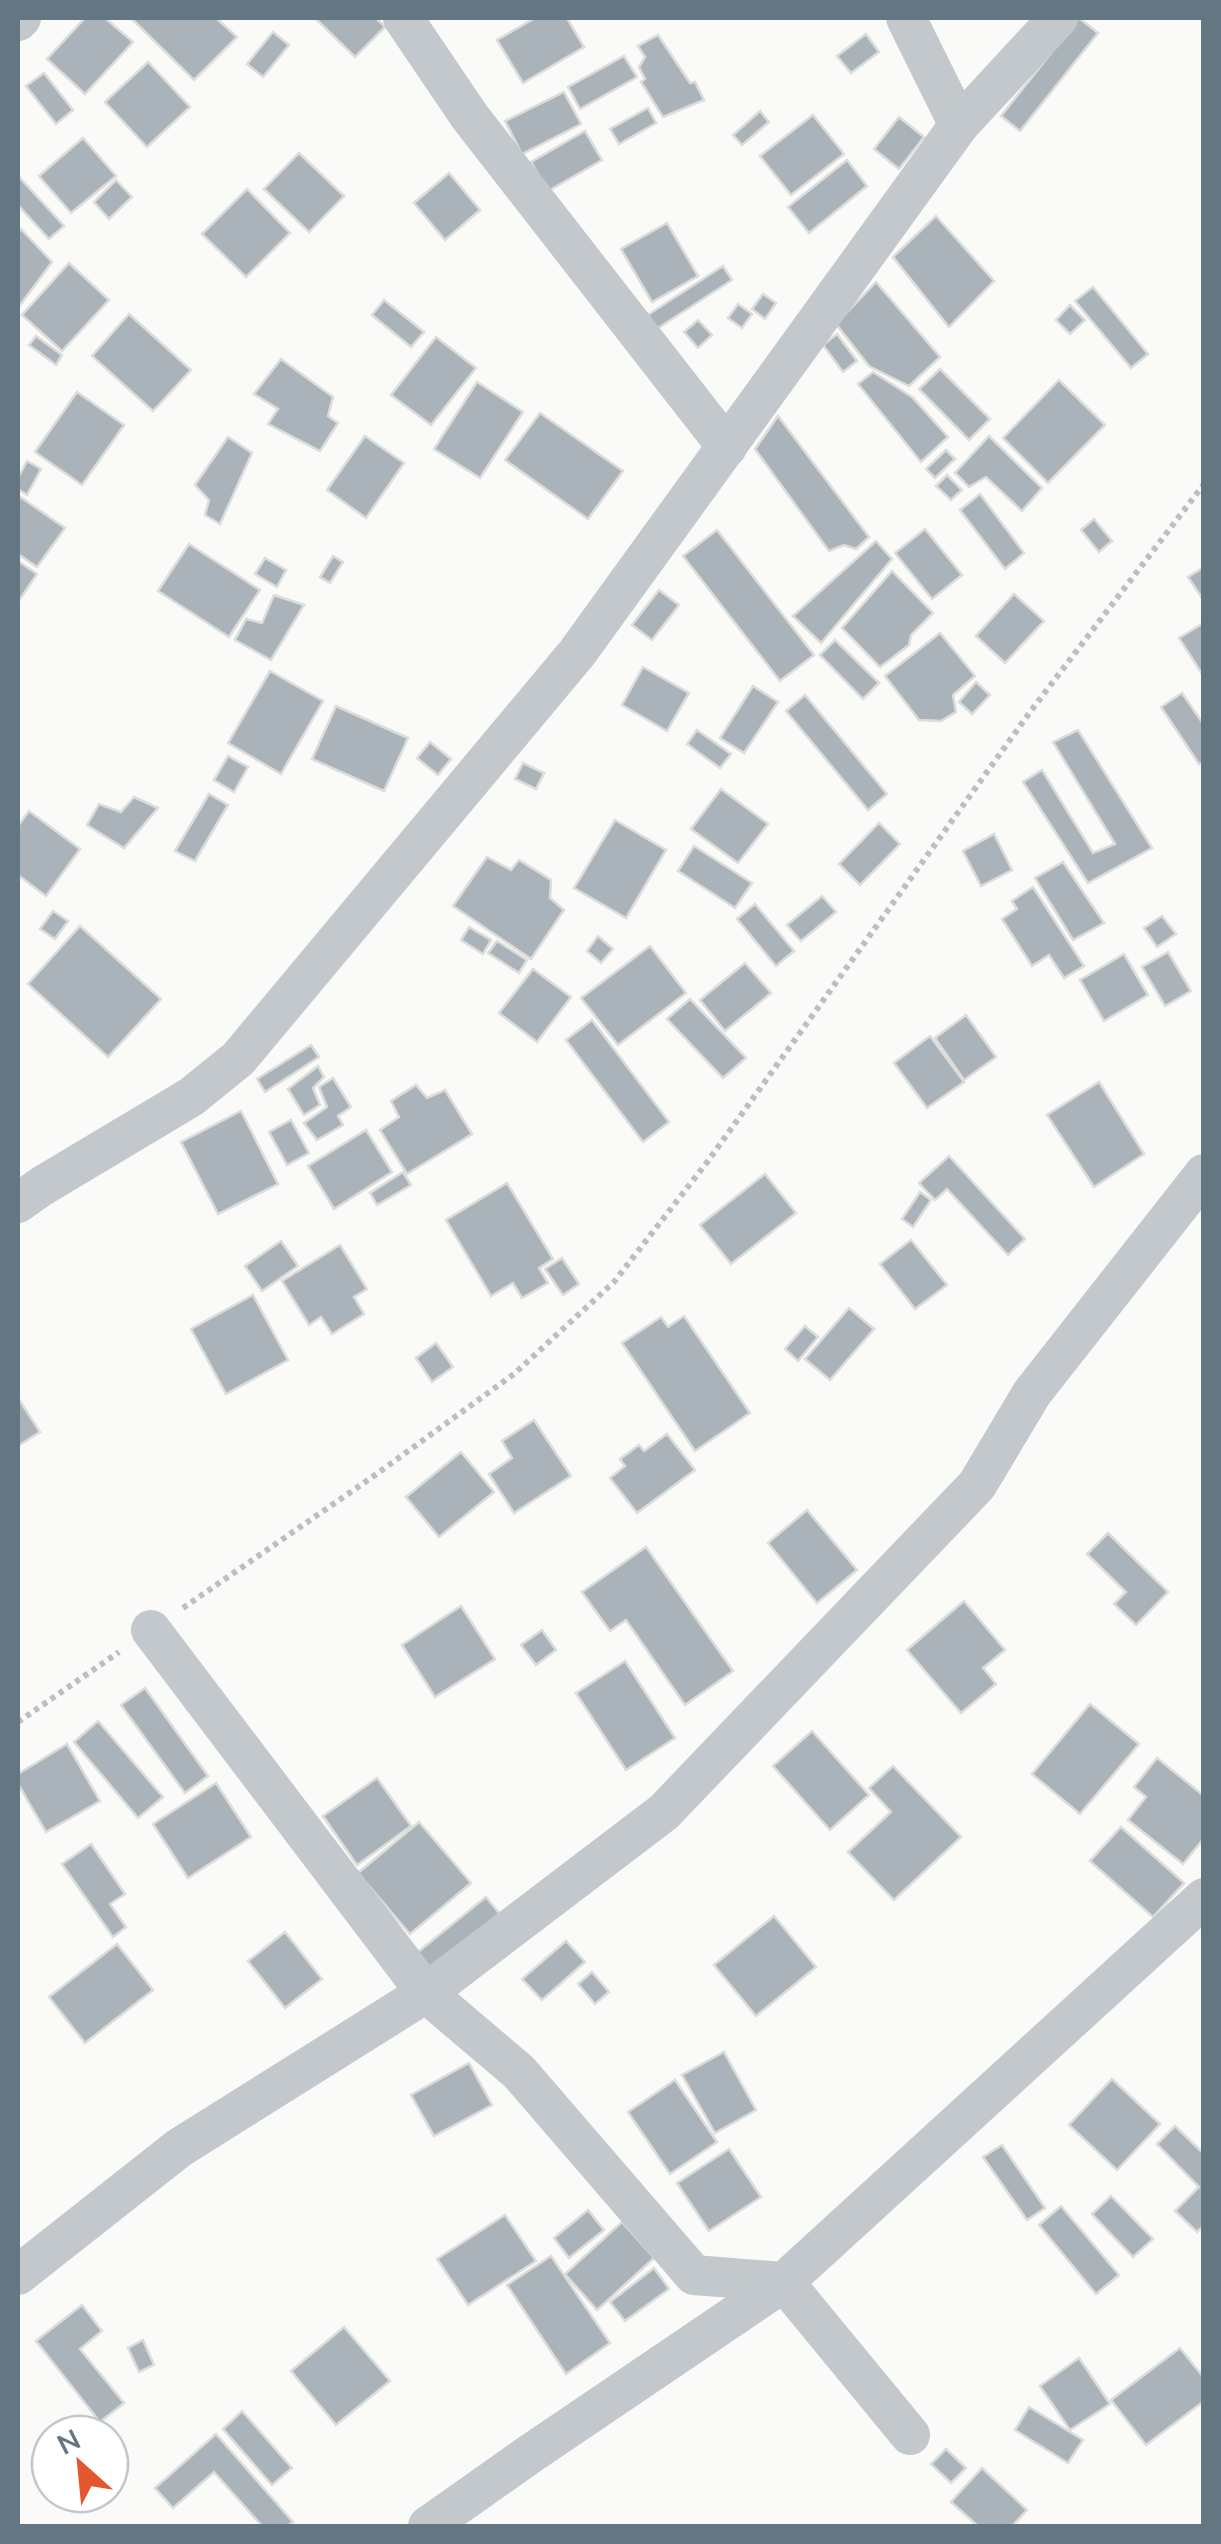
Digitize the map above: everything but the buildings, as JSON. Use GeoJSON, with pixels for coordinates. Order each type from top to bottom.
{"type":"FeatureCollection","features":[{"type":"Feature","properties":{"kind":"street"},"geometry":{"type":"LineString","coordinates":[[403,18],[470,117],[727,447]]}},
{"type":"Feature","properties":{"kind":"street"},"geometry":{"type":"LineString","coordinates":[[906,18],[959,125]]}},
{"type":"Feature","properties":{"kind":"street"},"geometry":{"type":"LineString","coordinates":[[18,1204],[191,1097],[238,1059],[577,653],[959,125],[1058,18]]}},
{"type":"Feature","properties":{"kind":"street"},"geometry":{"type":"LineString","coordinates":[[18,2275],[180,2148],[426,1993],[664,1812],[977,1484],[1032,1393],[1204,1174]]}},
{"type":"Feature","properties":{"kind":"street"},"geometry":{"type":"LineString","coordinates":[[151,1630],[426,1993],[519,2072],[694,2275],[784,2282],[910,2435]]}},
{"type":"Feature","properties":{"kind":"street"},"geometry":{"type":"LineString","coordinates":[[428,2526],[784,2282],[1204,1898]]}},
{"type":"Feature","properties":{"kind":"path"},"geometry":{"type":"LineString","coordinates":[[18,1722],[372,1478],[514,1374],[614,1282],[708,1160],[1030,712],[1204,484]]}}]}
